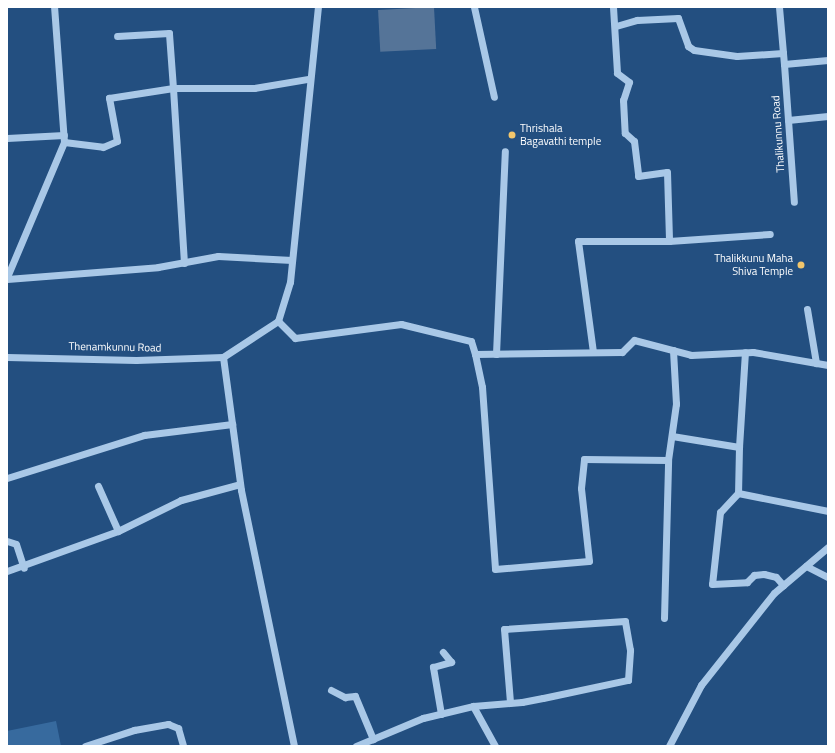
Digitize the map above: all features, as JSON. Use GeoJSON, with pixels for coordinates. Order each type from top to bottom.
{"type":"FeatureCollection","features":[{"type":"Feature","properties":{"kind":"street"},"geometry":{"type":"LineString","coordinates":[[54,7],[64,139],[7,278],[184,263],[218,256],[292,260]]}},
{"type":"Feature","properties":{"kind":"street"},"geometry":{"type":"LineString","coordinates":[[294,746],[240,484],[223,357],[278,322],[292,260],[308,79],[318,7]]}},
{"type":"Feature","properties":{"kind":"street"},"geometry":{"type":"LineString","coordinates":[[474,7],[494,97]]}},
{"type":"Feature","properties":{"kind":"street"},"geometry":{"type":"LineString","coordinates":[[613,7],[616,26],[617,73],[629,82],[623,100],[625,133],[634,141],[638,176],[667,172],[669,241]]}},
{"type":"Feature","properties":{"kind":"street","name":"Thalikunnu Road"},"geometry":{"type":"LineString","coordinates":[[780,7],[794,202]]}},
{"type":"Feature","properties":{"kind":"street"},"geometry":{"type":"LineString","coordinates":[[616,26],[637,20],[678,18],[688,46],[694,50],[737,56],[783,53]]}},
{"type":"Feature","properties":{"kind":"street"},"geometry":{"type":"LineString","coordinates":[[117,36],[170,33],[184,263]]}},
{"type":"Feature","properties":{"kind":"street"},"geometry":{"type":"LineString","coordinates":[[784,64],[828,60]]}},
{"type":"Feature","properties":{"kind":"street"},"geometry":{"type":"LineString","coordinates":[[7,138],[64,139],[103,147],[117,141],[109,98],[173,88],[254,88],[308,79]]}},
{"type":"Feature","properties":{"kind":"street"},"geometry":{"type":"LineString","coordinates":[[788,120],[828,116]]}},
{"type":"Feature","properties":{"kind":"street"},"geometry":{"type":"LineString","coordinates":[[496,354],[505,151]]}},
{"type":"Feature","properties":{"kind":"street"},"geometry":{"type":"LineString","coordinates":[[593,352],[578,241],[669,241],[770,234]]}},
{"type":"Feature","properties":{"kind":"street"},"geometry":{"type":"LineString","coordinates":[[807,310],[816,363]]}},
{"type":"Feature","properties":{"kind":"street"},"geometry":{"type":"LineString","coordinates":[[278,322],[295,338],[401,324],[471,341],[482,387],[496,569],[589,561],[581,488],[584,458],[668,460]]}},
{"type":"Feature","properties":{"kind":"street"},"geometry":{"type":"LineString","coordinates":[[475,354],[622,352],[634,340],[691,355],[745,352],[828,365]]}},
{"type":"Feature","properties":{"kind":"street"},"geometry":{"type":"LineString","coordinates":[[664,618],[668,460],[676,404],[673,350]]}},
{"type":"Feature","properties":{"kind":"street"},"geometry":{"type":"LineString","coordinates":[[745,352],[739,447],[738,493],[720,512],[712,584],[747,582],[754,575],[764,574],[776,577],[783,585]]}},
{"type":"Feature","properties":{"kind":"street","name":"Thenamkunnu Road"},"geometry":{"type":"LineString","coordinates":[[7,357],[136,360],[223,357]]}},
{"type":"Feature","properties":{"kind":"street"},"geometry":{"type":"LineString","coordinates":[[7,478],[144,435],[232,424]]}},
{"type":"Feature","properties":{"kind":"street"},"geometry":{"type":"LineString","coordinates":[[672,436],[739,447]]}},
{"type":"Feature","properties":{"kind":"street"},"geometry":{"type":"LineString","coordinates":[[7,571],[24,568],[118,531],[181,500],[240,484]]}},
{"type":"Feature","properties":{"kind":"street"},"geometry":{"type":"LineString","coordinates":[[98,486],[118,531]]}},
{"type":"Feature","properties":{"kind":"street"},"geometry":{"type":"LineString","coordinates":[[738,493],[828,511]]}},
{"type":"Feature","properties":{"kind":"street"},"geometry":{"type":"LineString","coordinates":[[7,541],[16,544],[24,568]]}},
{"type":"Feature","properties":{"kind":"street"},"geometry":{"type":"LineString","coordinates":[[669,746],[700,685],[783,585],[828,547]]}},
{"type":"Feature","properties":{"kind":"street"},"geometry":{"type":"LineString","coordinates":[[806,566],[828,577]]}},
{"type":"Feature","properties":{"kind":"street"},"geometry":{"type":"LineString","coordinates":[[356,746],[392,729],[473,706],[510,702],[628,680],[630,650],[624,621],[550,623],[504,629],[510,702]]}},
{"type":"Feature","properties":{"kind":"street"},"geometry":{"type":"LineString","coordinates":[[442,714],[433,667],[451,662],[443,652]]}},
{"type":"Feature","properties":{"kind":"street"},"geometry":{"type":"LineString","coordinates":[[331,690],[345,697],[355,696],[373,739]]}},
{"type":"Feature","properties":{"kind":"street"},"geometry":{"type":"LineString","coordinates":[[473,706],[495,746]]}},
{"type":"Feature","properties":{"kind":"street"},"geometry":{"type":"LineString","coordinates":[[85,746],[134,730],[168,724],[178,728],[183,746]]}},
{"type":"Feature","properties":{"kind":"shaded area"},"geometry":{"type":"Polygon","coordinates":[[[434,7],[436,49],[380,52],[378,10],[434,7]]]}},
{"type":"Feature","properties":{"kind":"shaded area"},"geometry":{"type":"Polygon","coordinates":[[[56,721],[61,746],[7,746],[7,731],[56,721]]]}},
{"type":"Feature","properties":{"kind":"place","name":"Thrishala Bagavathi temple"},"geometry":{"type":"Point","coordinates":[512,135]}},
{"type":"Feature","properties":{"kind":"place","name":"Thalikkunu Maha Shiva Temple"},"geometry":{"type":"Point","coordinates":[801,265]}}]}
